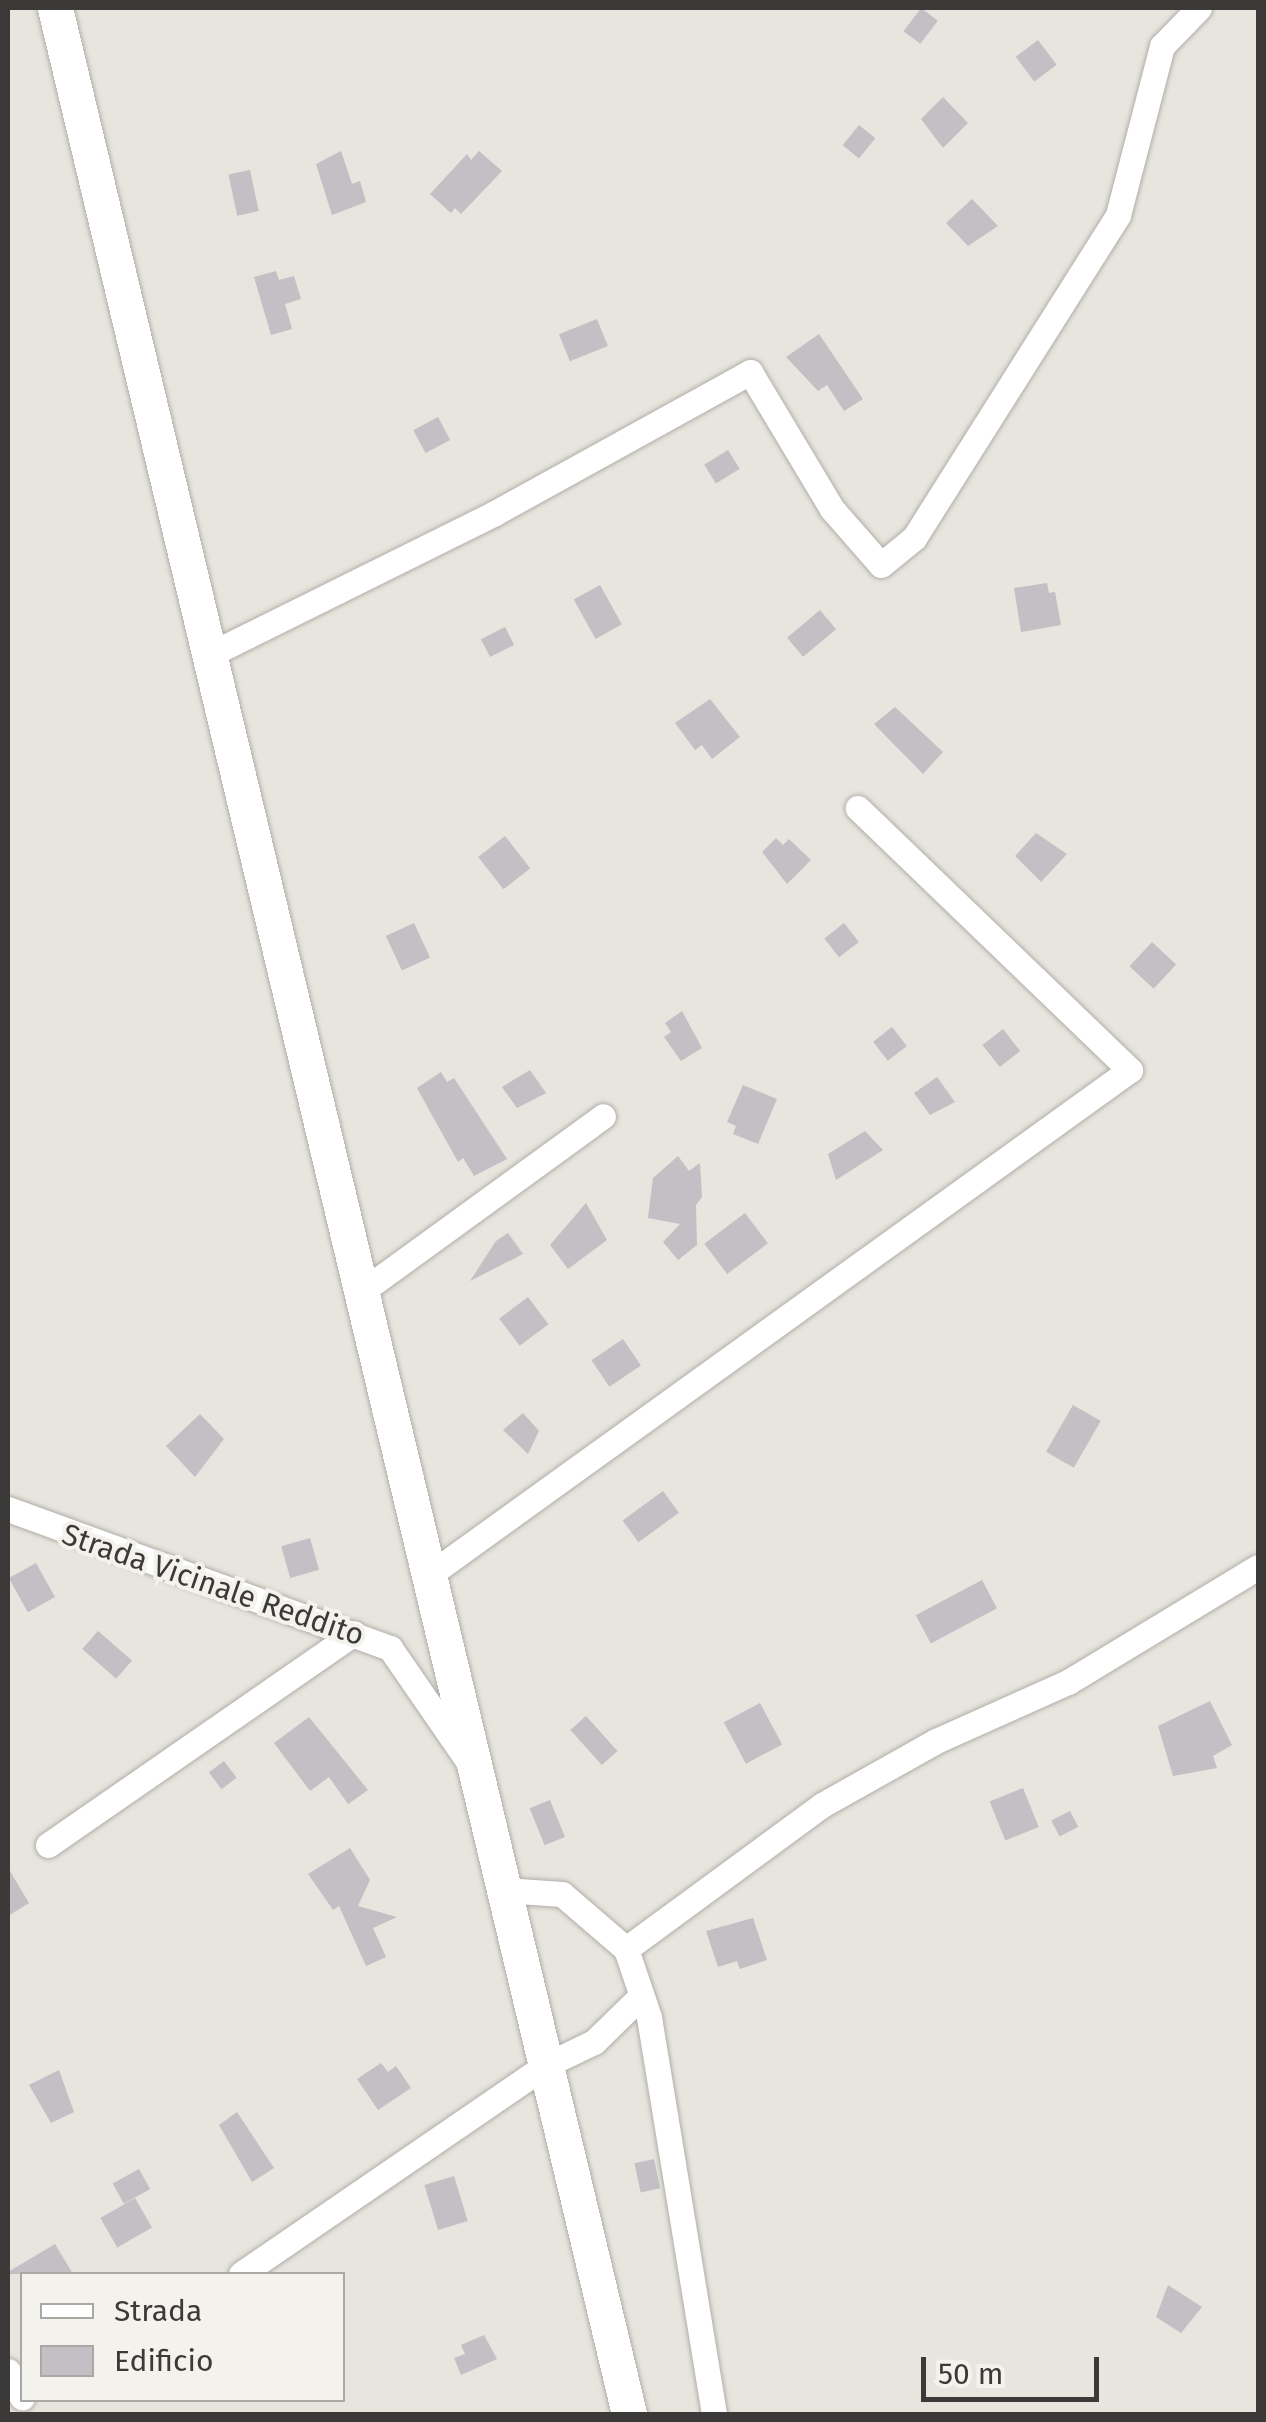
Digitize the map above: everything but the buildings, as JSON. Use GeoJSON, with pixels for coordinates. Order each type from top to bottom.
{"type":"FeatureCollection","features":[{"type":"Feature","properties":{"kind":"main road"},"geometry":{"type":"LineString","coordinates":[[54,8],[629,2414]]}},
{"type":"Feature","properties":{"kind":"street"},"geometry":{"type":"LineString","coordinates":[[209,655],[493,514],[750,372],[832,509],[881,565],[914,538],[1118,215],[1162,46],[1200,8]]}},
{"type":"Feature","properties":{"kind":"street"},"geometry":{"type":"LineString","coordinates":[[429,1575],[1130,1070],[858,808]]}},
{"type":"Feature","properties":{"kind":"street"},"geometry":{"type":"LineString","coordinates":[[361,1292],[602,1116]]}},
{"type":"Feature","properties":{"kind":"street","name":"Strada Vicinale Reddito"},"geometry":{"type":"LineString","coordinates":[[8,1508],[213,1588],[390,1648],[476,1773]]}},
{"type":"Feature","properties":{"kind":"street"},"geometry":{"type":"LineString","coordinates":[[626,1949],[822,1805],[936,1741],[1068,1682],[1258,1567]]}},
{"type":"Feature","properties":{"kind":"street"},"geometry":{"type":"LineString","coordinates":[[48,1845],[354,1633]]}},
{"type":"Feature","properties":{"kind":"street"},"geometry":{"type":"LineString","coordinates":[[504,1890],[562,1894],[626,1949],[641,1996],[714,2414]]}},
{"type":"Feature","properties":{"kind":"street"},"geometry":{"type":"LineString","coordinates":[[244,2272],[546,2065],[594,2042],[641,1996]]}},
{"type":"Feature","properties":{"kind":"street"},"geometry":{"type":"LineString","coordinates":[[8,2371],[20,2394]]}}]}
